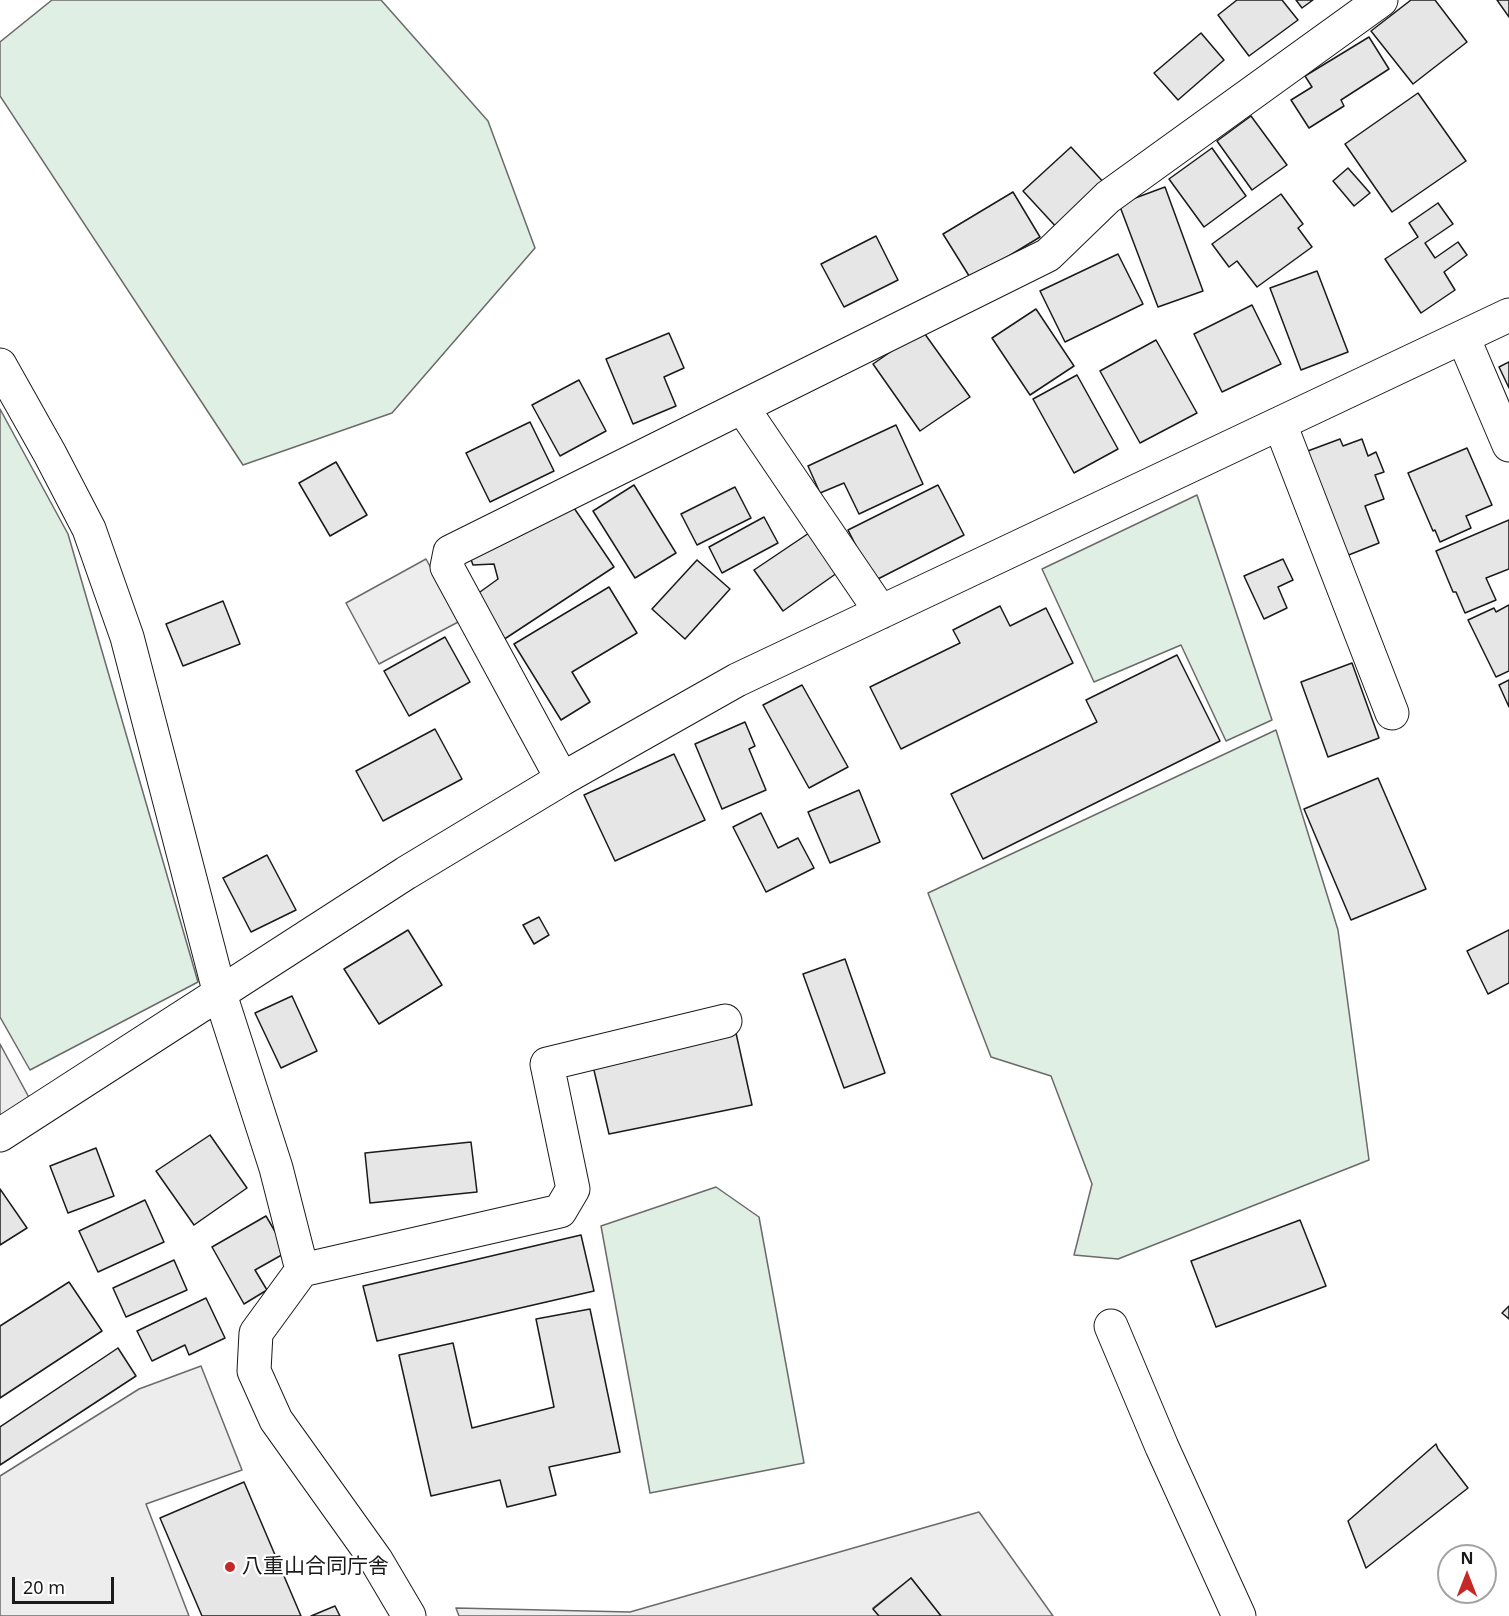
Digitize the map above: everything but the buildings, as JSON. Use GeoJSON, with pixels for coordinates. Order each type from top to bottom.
{"type":"FeatureCollection","features":[{"type":"Feature","properties":{"kind":"street"},"geometry":{"type":"LineString","coordinates":[[562,779],[447,567],[450,552],[1048,255],[1108,197],[1380,0]]}},
{"type":"Feature","properties":{"kind":"street"},"geometry":{"type":"LineString","coordinates":[[0,1135],[406,873],[562,779],[737,680],[1509,315]]}},
{"type":"Feature","properties":{"kind":"street"},"geometry":{"type":"LineString","coordinates":[[1463,337],[1509,445]]}},
{"type":"Feature","properties":{"kind":"street"},"geometry":{"type":"LineString","coordinates":[[0,365],[89,529],[123,627],[220,994],[276,1168],[302,1270]]}},
{"type":"Feature","properties":{"kind":"street"},"geometry":{"type":"LineString","coordinates":[[742,407],[881,612]]}},
{"type":"Feature","properties":{"kind":"street"},"geometry":{"type":"LineString","coordinates":[[1280,424],[1392,713]]}},
{"type":"Feature","properties":{"kind":"street"},"geometry":{"type":"LineString","coordinates":[[409,1616],[376,1560],[276,1420],[254,1371],[256,1333],[302,1270],[560,1211],[573,1189],[547,1064],[724,1021]]}},
{"type":"Feature","properties":{"kind":"street"},"geometry":{"type":"LineString","coordinates":[[1111,1326],[1162,1447],[1239,1616]]}},
{"type":"Feature","properties":{"kind":"green space"},"geometry":{"type":"Polygon","coordinates":[[[52,0],[381,0],[488,121],[535,248],[392,413],[243,465],[0,96],[0,42],[52,0]]]}},
{"type":"Feature","properties":{"kind":"green space"},"geometry":{"type":"Polygon","coordinates":[[[0,409],[68,534],[198,982],[30,1070],[0,1017],[0,409]]]}},
{"type":"Feature","properties":{"kind":"green space"},"geometry":{"type":"Polygon","coordinates":[[[1197,495],[1272,720],[1226,741],[1181,645],[1094,682],[1042,569],[1197,495]]]}},
{"type":"Feature","properties":{"kind":"green space"},"geometry":{"type":"Polygon","coordinates":[[[1276,730],[1338,930],[1369,1160],[1118,1259],[1074,1255],[1092,1184],[1051,1076],[991,1057],[928,893],[1276,730]]]}},
{"type":"Feature","properties":{"kind":"green space"},"geometry":{"type":"Polygon","coordinates":[[[716,1187],[759,1217],[804,1463],[650,1493],[601,1226],[716,1187]]]}},
{"type":"Feature","properties":{"kind":"shaded area"},"geometry":{"type":"Polygon","coordinates":[[[426,559],[460,621],[379,664],[346,603],[426,559]]]}},
{"type":"Feature","properties":{"kind":"shaded area"},"geometry":{"type":"Polygon","coordinates":[[[0,1044],[32,1103],[0,1123],[0,1044]]]}},
{"type":"Feature","properties":{"kind":"shaded area"},"geometry":{"type":"Polygon","coordinates":[[[201,1366],[242,1470],[146,1504],[189,1616],[0,1616],[0,1476],[139,1389],[201,1366]]]}},
{"type":"Feature","properties":{"kind":"shaded area"},"geometry":{"type":"Polygon","coordinates":[[[979,1512],[1053,1616],[941,1616],[911,1578],[873,1608],[879,1616],[459,1616],[456,1608],[630,1612],[979,1512]]]}},
{"type":"Feature","properties":{"kind":"place","name":"八重山合同庁舎"},"geometry":{"type":"Point","coordinates":[230,1567]}}]}
